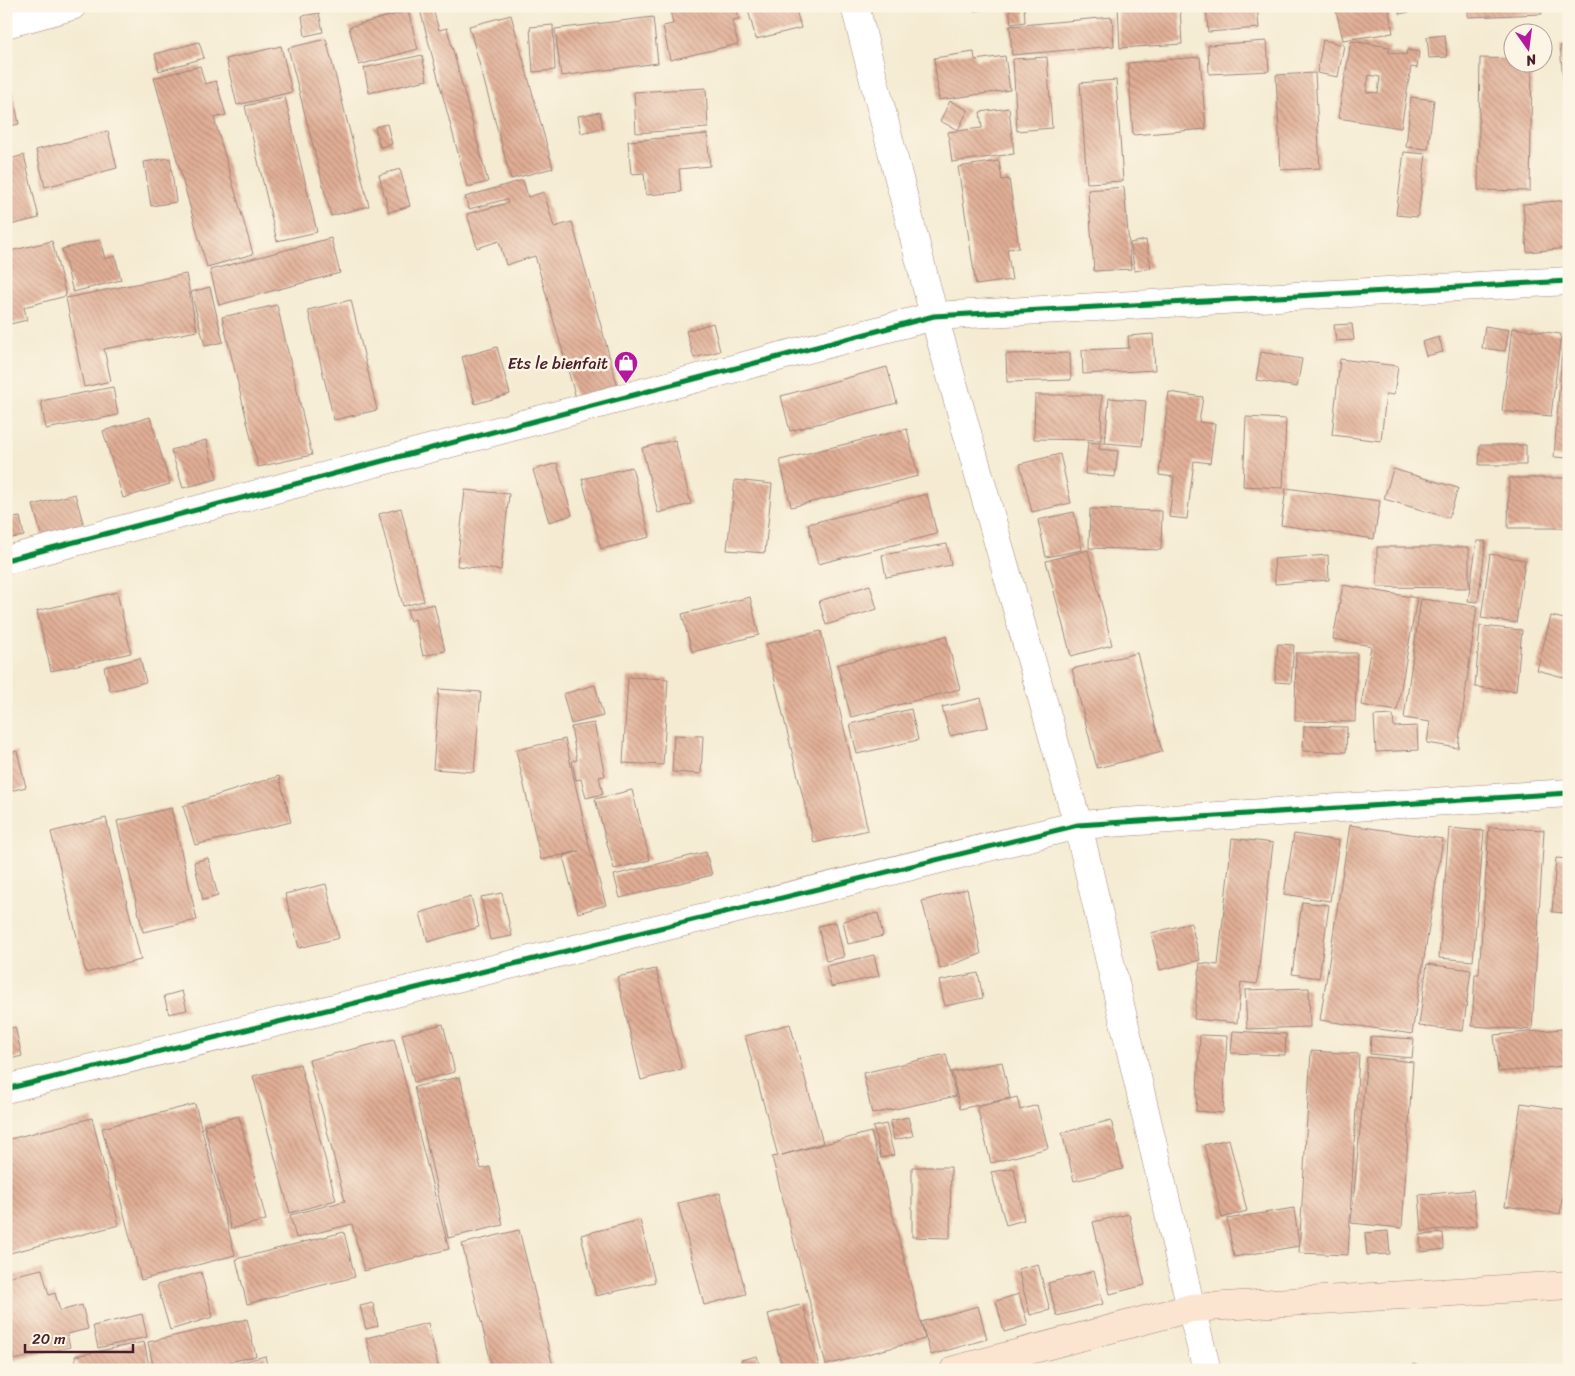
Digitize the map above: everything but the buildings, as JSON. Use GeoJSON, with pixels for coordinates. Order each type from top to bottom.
{"type":"FeatureCollection","features":[{"type":"Feature","properties":{"kind":"street"},"geometry":{"type":"LineString","coordinates":[[6,24],[72,6]]}},
{"type":"Feature","properties":{"kind":"street"},"geometry":{"type":"LineString","coordinates":[[855,6],[934,316],[1078,825],[1207,1370]]}},
{"type":"Feature","properties":{"kind":"street"},"geometry":{"type":"LineString","coordinates":[[6,560],[934,316],[1569,281]]}},
{"type":"Feature","properties":{"kind":"street"},"geometry":{"type":"LineString","coordinates":[[6,1089],[1078,825],[1569,793]]}},
{"type":"Feature","properties":{"kind":"street"},"geometry":{"type":"LineString","coordinates":[[954,1370],[1191,1308],[1569,1285]]}},
{"type":"Feature","properties":{"kind":"cycle path"},"geometry":{"type":"LineString","coordinates":[[6,560],[934,316],[1569,281]]}},
{"type":"Feature","properties":{"kind":"cycle path"},"geometry":{"type":"LineString","coordinates":[[6,1089],[1078,825],[1569,793]]}},
{"type":"Feature","properties":{"kind":"place","name":"Ets le bienfait"},"geometry":{"type":"Point","coordinates":[626,384]}}]}
